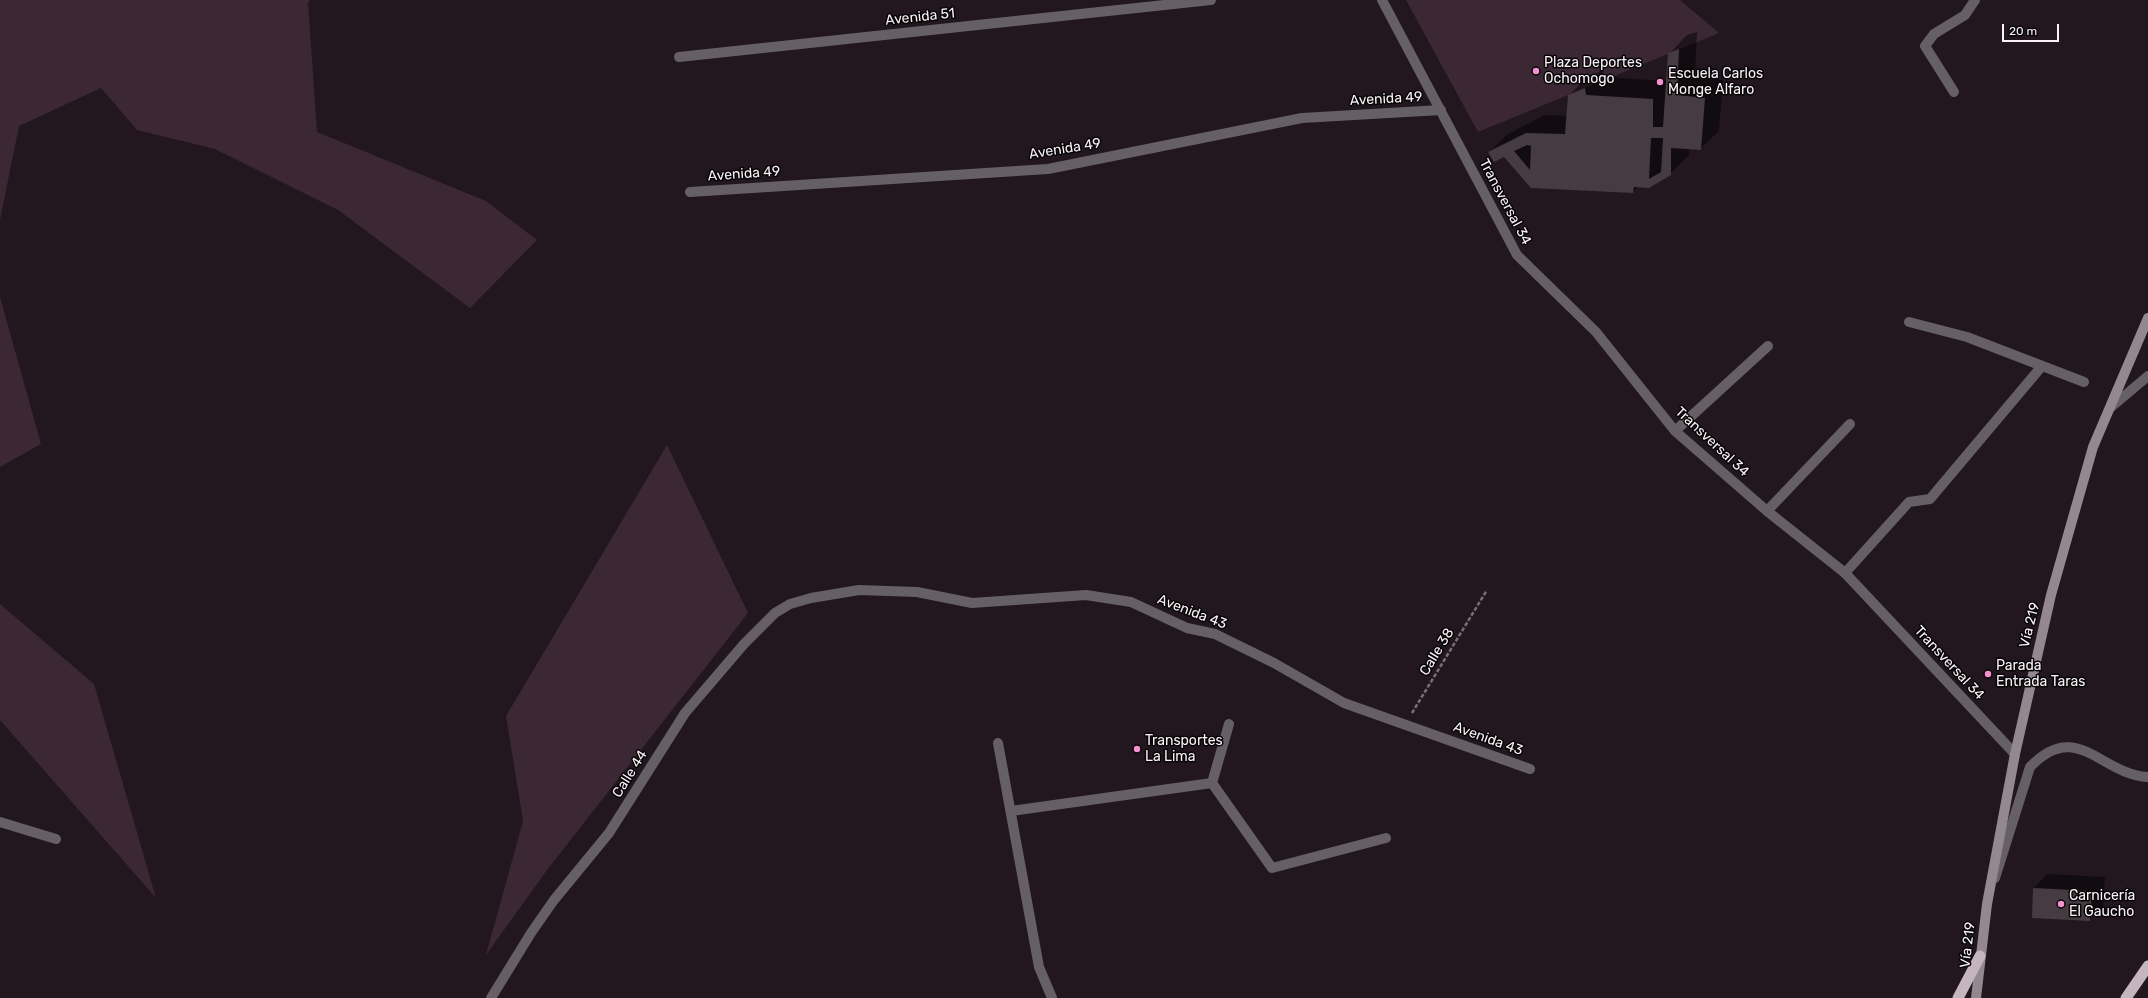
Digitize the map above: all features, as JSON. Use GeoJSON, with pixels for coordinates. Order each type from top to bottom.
{"type":"FeatureCollection","features":[{"type":"Feature","properties":{"kind":"highway"},"geometry":{"type":"LineString","coordinates":[[1958,998],[1980,956]]}},
{"type":"Feature","properties":{"kind":"highway"},"geometry":{"type":"LineString","coordinates":[[2126,998],[2148,966]]}},
{"type":"Feature","properties":{"kind":"main road","name":"Vía 219"},"geometry":{"type":"LineString","coordinates":[[1976,998],[1987,904],[2020,726],[2052,595],[2093,447],[2148,318]]}},
{"type":"Feature","properties":{"kind":"street","name":"Avenida 51"},"geometry":{"type":"LineString","coordinates":[[679,56],[1211,0]]}},
{"type":"Feature","properties":{"kind":"street","name":"Transversal 34"},"geometry":{"type":"LineString","coordinates":[[1382,0],[1517,255],[1596,332],[1675,431],[1767,511],[1845,573],[2015,754]]}},
{"type":"Feature","properties":{"kind":"street"},"geometry":{"type":"LineString","coordinates":[[1954,92],[1925,46],[1934,34],[1965,16],[1976,0]]}},
{"type":"Feature","properties":{"kind":"street","name":"Avenida 49"},"geometry":{"type":"LineString","coordinates":[[690,192],[1048,169],[1302,118],[1441,110]]}},
{"type":"Feature","properties":{"kind":"street"},"geometry":{"type":"LineString","coordinates":[[1910,322],[1967,337],[2084,382]]}},
{"type":"Feature","properties":{"kind":"street"},"geometry":{"type":"LineString","coordinates":[[1675,431],[1768,346]]}},
{"type":"Feature","properties":{"kind":"street"},"geometry":{"type":"LineString","coordinates":[[1845,573],[1909,502],[1930,499],[2042,366]]}},
{"type":"Feature","properties":{"kind":"street"},"geometry":{"type":"LineString","coordinates":[[2110,408],[2148,376]]}},
{"type":"Feature","properties":{"kind":"street"},"geometry":{"type":"LineString","coordinates":[[1767,511],[1850,424]]}},
{"type":"Feature","properties":{"kind":"street","name":"Avenida 43"},"geometry":{"type":"LineString","coordinates":[[821,596],[859,590],[917,592],[972,603],[1086,595],[1131,602],[1187,628],[1215,634],[1274,663],[1344,703],[1530,769]]}},
{"type":"Feature","properties":{"kind":"street","name":"Calle 44"},"geometry":{"type":"LineString","coordinates":[[491,998],[531,933],[554,900],[609,833],[685,713],[744,644],[776,613],[790,604],[821,596]]}},
{"type":"Feature","properties":{"kind":"street"},"geometry":{"type":"LineString","coordinates":[[1212,783],[1229,724]]}},
{"type":"Feature","properties":{"kind":"street"},"geometry":{"type":"LineString","coordinates":[[998,744],[1039,967],[1052,998]]}},
{"type":"Feature","properties":{"kind":"street"},"geometry":{"type":"LineString","coordinates":[[1987,904],[2030,767],[2040,756],[2056,748],[2078,747],[2120,769],[2141,777],[2148,777]]}},
{"type":"Feature","properties":{"kind":"street"},"geometry":{"type":"LineString","coordinates":[[1011,812],[1212,783]]}},
{"type":"Feature","properties":{"kind":"street"},"geometry":{"type":"LineString","coordinates":[[1212,783],[1272,868],[1386,838]]}},
{"type":"Feature","properties":{"kind":"street"},"geometry":{"type":"LineString","coordinates":[[0,822],[56,839]]}},
{"type":"Feature","properties":{"kind":"path","name":"Calle 38"},"geometry":{"type":"LineString","coordinates":[[1405,724],[1486,590]]}},
{"type":"Feature","properties":{"kind":"shaded area"},"geometry":{"type":"Polygon","coordinates":[[[0,0],[310,0],[308,3],[317,132],[486,201],[537,240],[470,308],[338,210],[215,149],[137,130],[101,88],[19,126],[0,220],[0,0]]]}},
{"type":"Feature","properties":{"kind":"shaded area","name":"Plaza Deportes Ochomogo"},"geometry":{"type":"Polygon","coordinates":[[[1406,0],[1680,0],[1719,33],[1478,132],[1406,0]]]}},
{"type":"Feature","properties":{"kind":"shaded area"},"geometry":{"type":"Polygon","coordinates":[[[0,297],[41,444],[0,467],[0,297]]]}},
{"type":"Feature","properties":{"kind":"shaded area"},"geometry":{"type":"Polygon","coordinates":[[[667,445],[748,613],[547,870],[486,955],[523,821],[506,716],[667,445]]]}},
{"type":"Feature","properties":{"kind":"shaded area"},"geometry":{"type":"Polygon","coordinates":[[[0,604],[94,684],[156,898],[0,720],[0,604]]]}},
{"type":"Feature","properties":{"kind":"building"},"geometry":{"type":"Polygon","coordinates":[[[1679,49],[1677,95],[1705,98],[1701,150],[1671,148],[1671,175],[1649,188],[1634,187],[1633,193],[1531,188],[1504,157],[1494,162],[1488,152],[1526,133],[1565,134],[1568,95],[1585,88],[1586,95],[1653,99],[1653,127],[1663,127],[1668,53],[1679,49]],[[1651,138],[1649,179],[1661,172],[1663,138],[1651,138]],[[1527,145],[1514,151],[1530,170],[1531,146],[1527,145]]]}},
{"type":"Feature","properties":{"kind":"building","name":"Carnicería El Gaucho"},"geometry":{"type":"Polygon","coordinates":[[[2033,888],[2092,891],[2090,921],[2032,918],[2033,888]]]}},
{"type":"Feature","properties":{"kind":"place","name":"Plaza Deportes Ochomogo"},"geometry":{"type":"Point","coordinates":[1536,71]}},
{"type":"Feature","properties":{"kind":"place","name":"Escuela Carlos Monge Alfaro"},"geometry":{"type":"Point","coordinates":[1660,82]}},
{"type":"Feature","properties":{"kind":"place","name":"Parada Entrada Taras"},"geometry":{"type":"Point","coordinates":[1988,674]}},
{"type":"Feature","properties":{"kind":"place","name":"Transportes La Lima"},"geometry":{"type":"Point","coordinates":[1137,749]}},
{"type":"Feature","properties":{"kind":"place","name":"Carnicería El Gaucho"},"geometry":{"type":"Point","coordinates":[2061,904]}}]}
